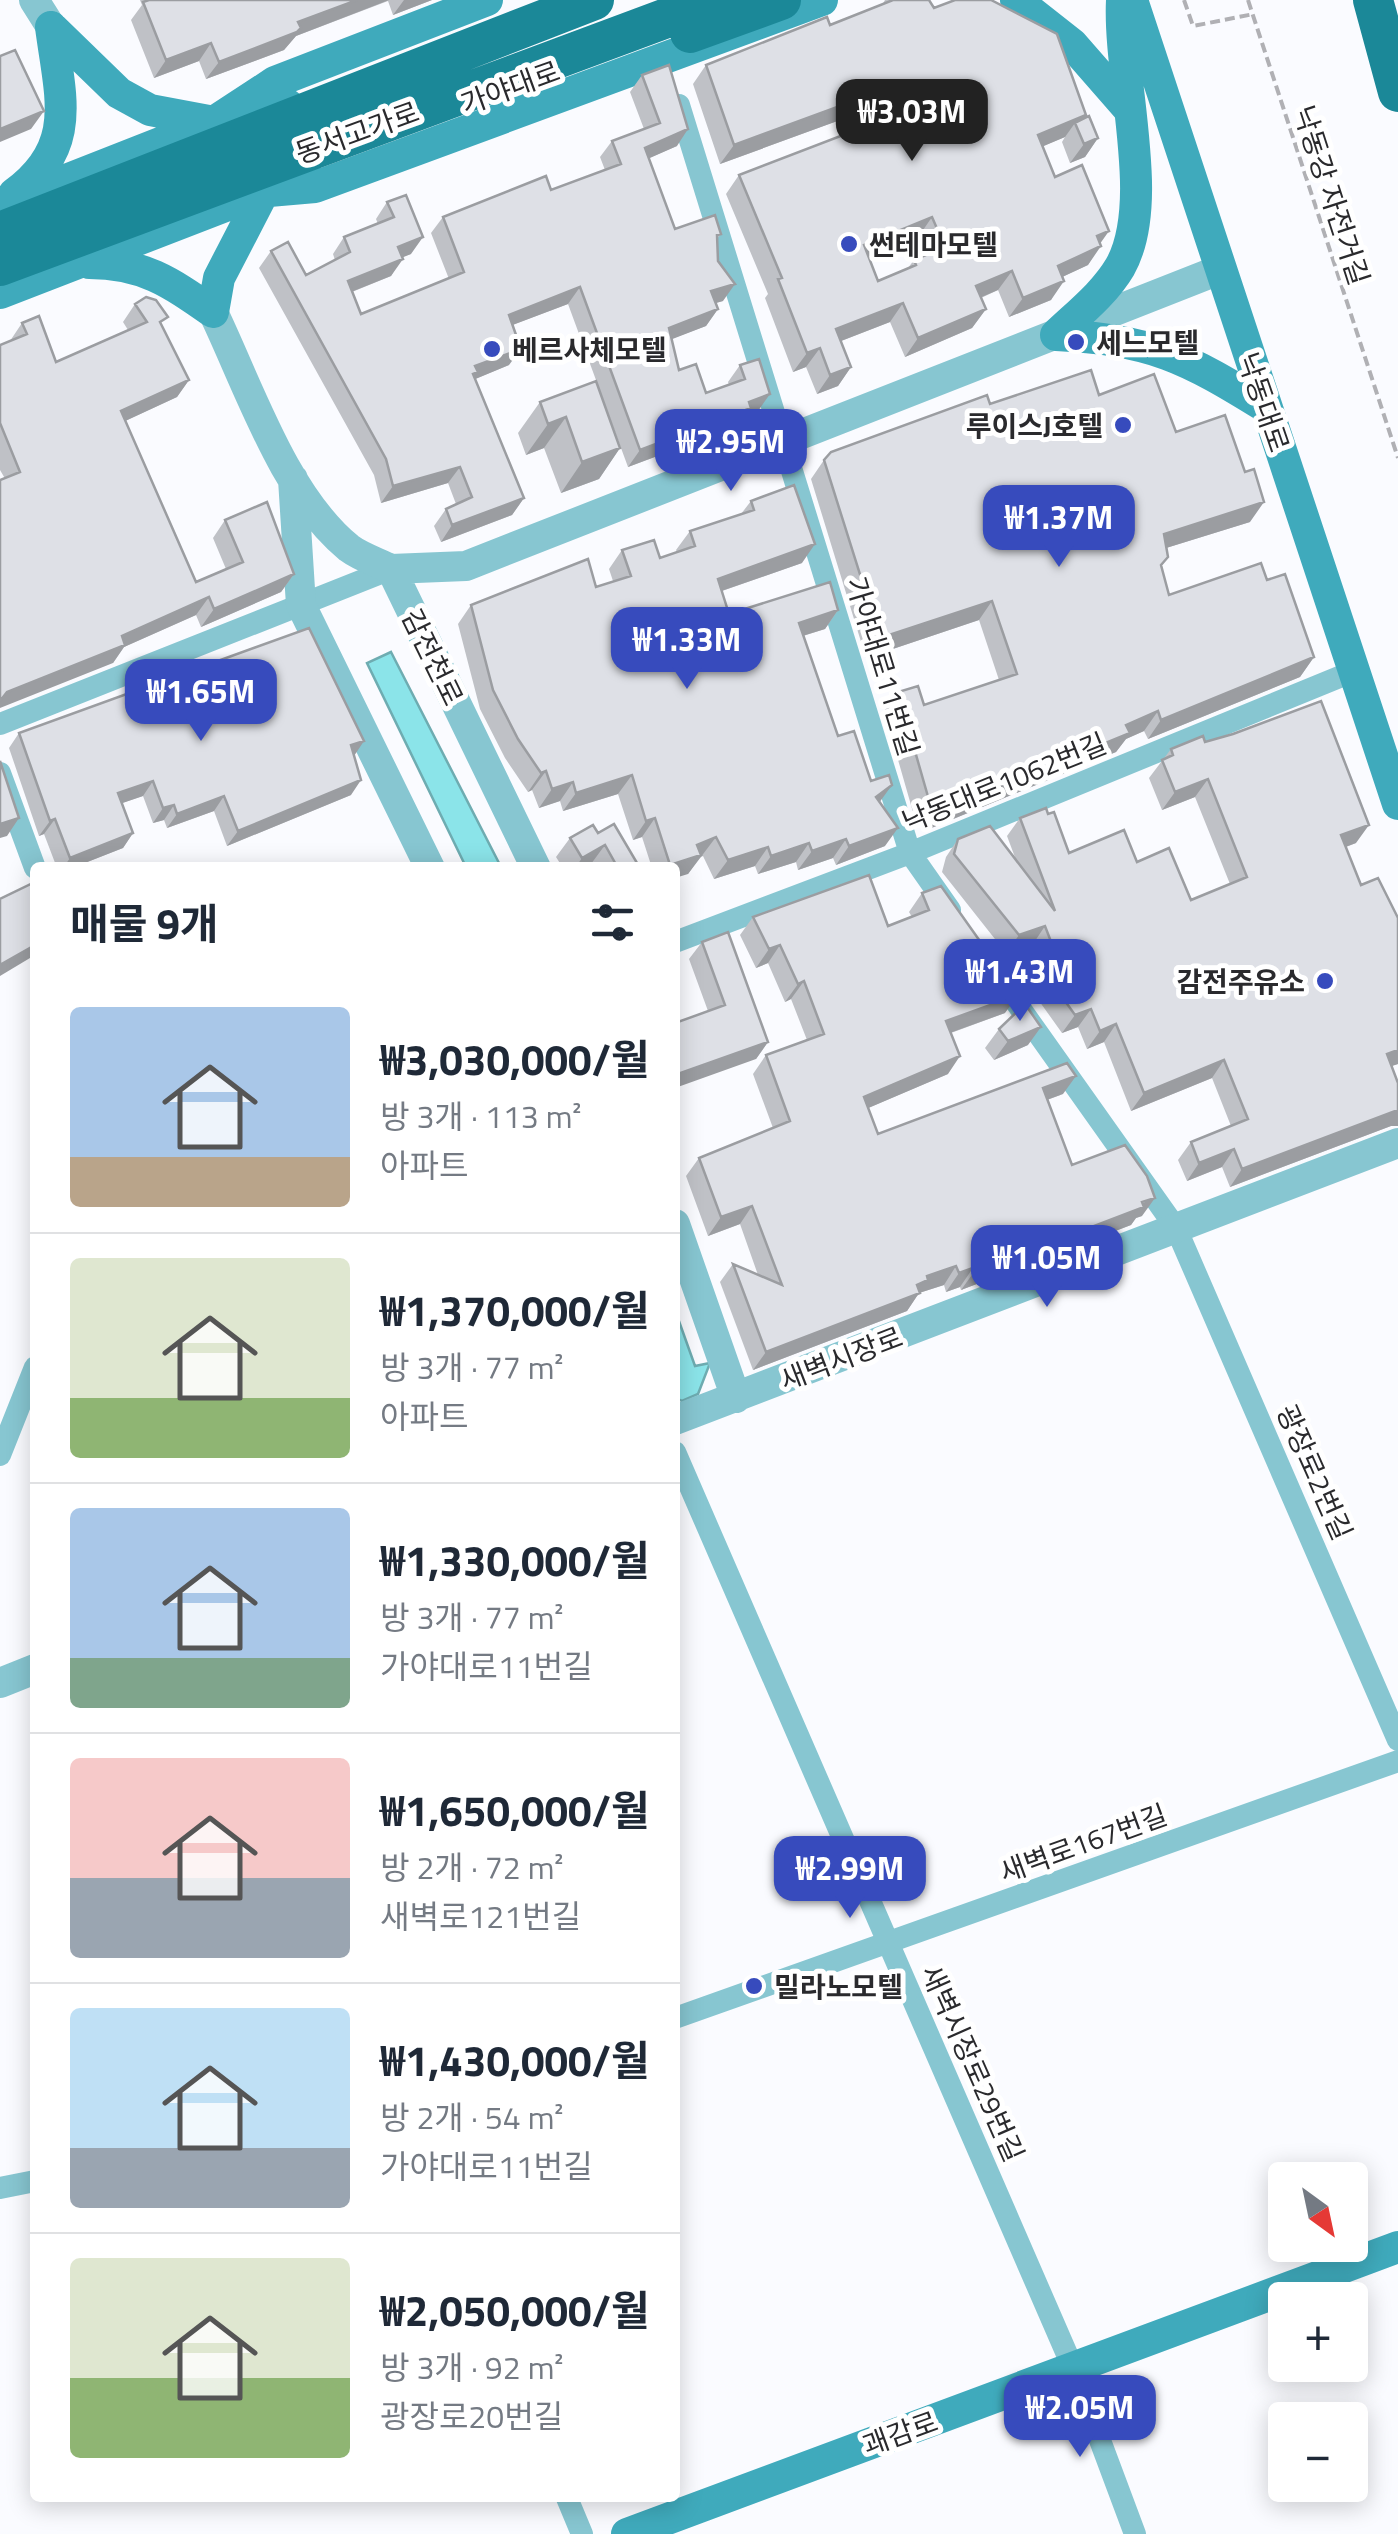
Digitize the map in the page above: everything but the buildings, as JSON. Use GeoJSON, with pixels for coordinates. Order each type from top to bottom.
{"type":"FeatureCollection","features":[{"type":"Feature","properties":{"kind":"highway"},"geometry":{"type":"LineString","coordinates":[[214,122],[532,0]]}},
{"type":"Feature","properties":{"kind":"highway","name":"동서고가로"},"geometry":{"type":"LineString","coordinates":[[0,232],[594,0]]}},
{"type":"Feature","properties":{"kind":"highway","name":"동서고가로"},"geometry":{"type":"LineString","coordinates":[[0,266],[715,0]]}},
{"type":"Feature","properties":{"kind":"highway"},"geometry":{"type":"LineString","coordinates":[[264,191],[678,45],[781,0]]}},
{"type":"Feature","properties":{"kind":"highway"},"geometry":{"type":"LineString","coordinates":[[1372,0],[1398,92]]}},
{"type":"Feature","properties":{"kind":"main road"},"geometry":{"type":"LineString","coordinates":[[43,14],[119,93],[150,110],[214,122],[274,82],[487,0]]}},
{"type":"Feature","properties":{"kind":"main road"},"geometry":{"type":"LineString","coordinates":[[0,205],[214,122],[287,105],[560,0]]}},
{"type":"Feature","properties":{"kind":"main road","name":"가야대로"},"geometry":{"type":"LineString","coordinates":[[0,293],[264,191],[305,163],[745,0]]}},
{"type":"Feature","properties":{"kind":"main road"},"geometry":{"type":"LineString","coordinates":[[678,45],[822,0]]}},
{"type":"Feature","properties":{"kind":"main road"},"geometry":{"type":"LineString","coordinates":[[1016,0],[1072,44],[1127,107]]}},
{"type":"Feature","properties":{"kind":"main road"},"geometry":{"type":"LineString","coordinates":[[1056,334],[1111,281],[1129,242],[1136,167],[1127,107],[1122,0]]}},
{"type":"Feature","properties":{"kind":"main road","name":"낙동대로"},"geometry":{"type":"LineString","coordinates":[[1132,0],[1398,804]]}},
{"type":"Feature","properties":{"kind":"main road"},"geometry":{"type":"LineString","coordinates":[[0,205],[22,188],[58,146],[60,105],[43,14]]}},
{"type":"Feature","properties":{"kind":"main road"},"geometry":{"type":"LineString","coordinates":[[80,262],[126,263],[169,282],[213,312],[219,278],[264,191]]}},
{"type":"Feature","properties":{"kind":"main road"},"geometry":{"type":"LineString","coordinates":[[1056,334],[1110,337],[1168,352],[1266,407]]}},
{"type":"Feature","properties":{"kind":"main road","name":"괘감로"},"geometry":{"type":"LineString","coordinates":[[627,2534],[1398,2247]]}},
{"type":"Feature","properties":{"kind":"street","name":"가야대로11번길"},"geometry":{"type":"LineString","coordinates":[[678,45],[781,442],[910,853],[965,931]]}},
{"type":"Feature","properties":{"kind":"street"},"geometry":{"type":"LineString","coordinates":[[0,724],[391,569],[466,566],[1219,270]]}},
{"type":"Feature","properties":{"kind":"street"},"geometry":{"type":"LineString","coordinates":[[213,312],[293,479],[326,525],[352,550],[391,569]]}},
{"type":"Feature","properties":{"kind":"street"},"geometry":{"type":"LineString","coordinates":[[293,479],[301,605],[427,862]]}},
{"type":"Feature","properties":{"kind":"street","name":"감전천로"},"geometry":{"type":"LineString","coordinates":[[391,569],[533,862]]}},
{"type":"Feature","properties":{"kind":"street","name":"낙동대로1062번길"},"geometry":{"type":"LineString","coordinates":[[680,940],[910,853],[1354,671]]}},
{"type":"Feature","properties":{"kind":"street"},"geometry":{"type":"LineString","coordinates":[[0,773],[34,862]]}},
{"type":"Feature","properties":{"kind":"street"},"geometry":{"type":"LineString","coordinates":[[988,962],[1176,1228]]}},
{"type":"Feature","properties":{"kind":"street","name":"새벽시장로"},"geometry":{"type":"LineString","coordinates":[[680,1418],[1398,1143]]}},
{"type":"Feature","properties":{"kind":"street","name":"광장로2번길"},"geometry":{"type":"LineString","coordinates":[[1176,1228],[1389,1694],[1398,1740]]}},
{"type":"Feature","properties":{"kind":"street"},"geometry":{"type":"LineString","coordinates":[[680,1238],[736,1398]]}},
{"type":"Feature","properties":{"kind":"street"},"geometry":{"type":"LineString","coordinates":[[0,1455],[30,1380]]}},
{"type":"Feature","properties":{"kind":"street","name":"새벽시장로29번길"},"geometry":{"type":"LineString","coordinates":[[680,1464],[1073,2368],[1135,2534]]}},
{"type":"Feature","properties":{"kind":"street"},"geometry":{"type":"LineString","coordinates":[[0,1683],[30,1672]]}},
{"type":"Feature","properties":{"kind":"street","name":"새벽로167번길"},"geometry":{"type":"LineString","coordinates":[[680,2016],[1398,1761]]}},
{"type":"Feature","properties":{"kind":"street"},"geometry":{"type":"LineString","coordinates":[[0,2188],[30,2182]]}},
{"type":"Feature","properties":{"kind":"street"},"geometry":{"type":"LineString","coordinates":[[570,2502],[582,2534]]}},
{"type":"Feature","properties":{"kind":"path"},"geometry":{"type":"LineString","coordinates":[[1184,0],[1193,26],[1254,14]]}},
{"type":"Feature","properties":{"kind":"path","name":"낙동강 자전거길"},"geometry":{"type":"LineString","coordinates":[[1248,0],[1398,458]]}},
{"type":"Feature","properties":{"kind":"water"},"geometry":{"type":"Polygon","coordinates":[[[391,652],[498,862],[464,862],[367,663],[391,652]]]}},
{"type":"Feature","properties":{"kind":"water"},"geometry":{"type":"Polygon","coordinates":[[[680,1324],[695,1366],[710,1363],[698,1394],[682,1401],[680,1324]]]}},
{"type":"Feature","properties":{"kind":"place","name":"썬테마모텔"},"geometry":{"type":"Point","coordinates":[849,244]}},
{"type":"Feature","properties":{"kind":"place","name":"세느모텔"},"geometry":{"type":"Point","coordinates":[1076,342]}},
{"type":"Feature","properties":{"kind":"place","name":"베르사체모텔"},"geometry":{"type":"Point","coordinates":[492,349]}},
{"type":"Feature","properties":{"kind":"place","name":"루이스J호텔"},"geometry":{"type":"Point","coordinates":[1123,425]}},
{"type":"Feature","properties":{"kind":"place","name":"감전주유소"},"geometry":{"type":"Point","coordinates":[1325,981]}},
{"type":"Feature","properties":{"kind":"place","name":"밀라노모텔"},"geometry":{"type":"Point","coordinates":[754,1986]}}]}
